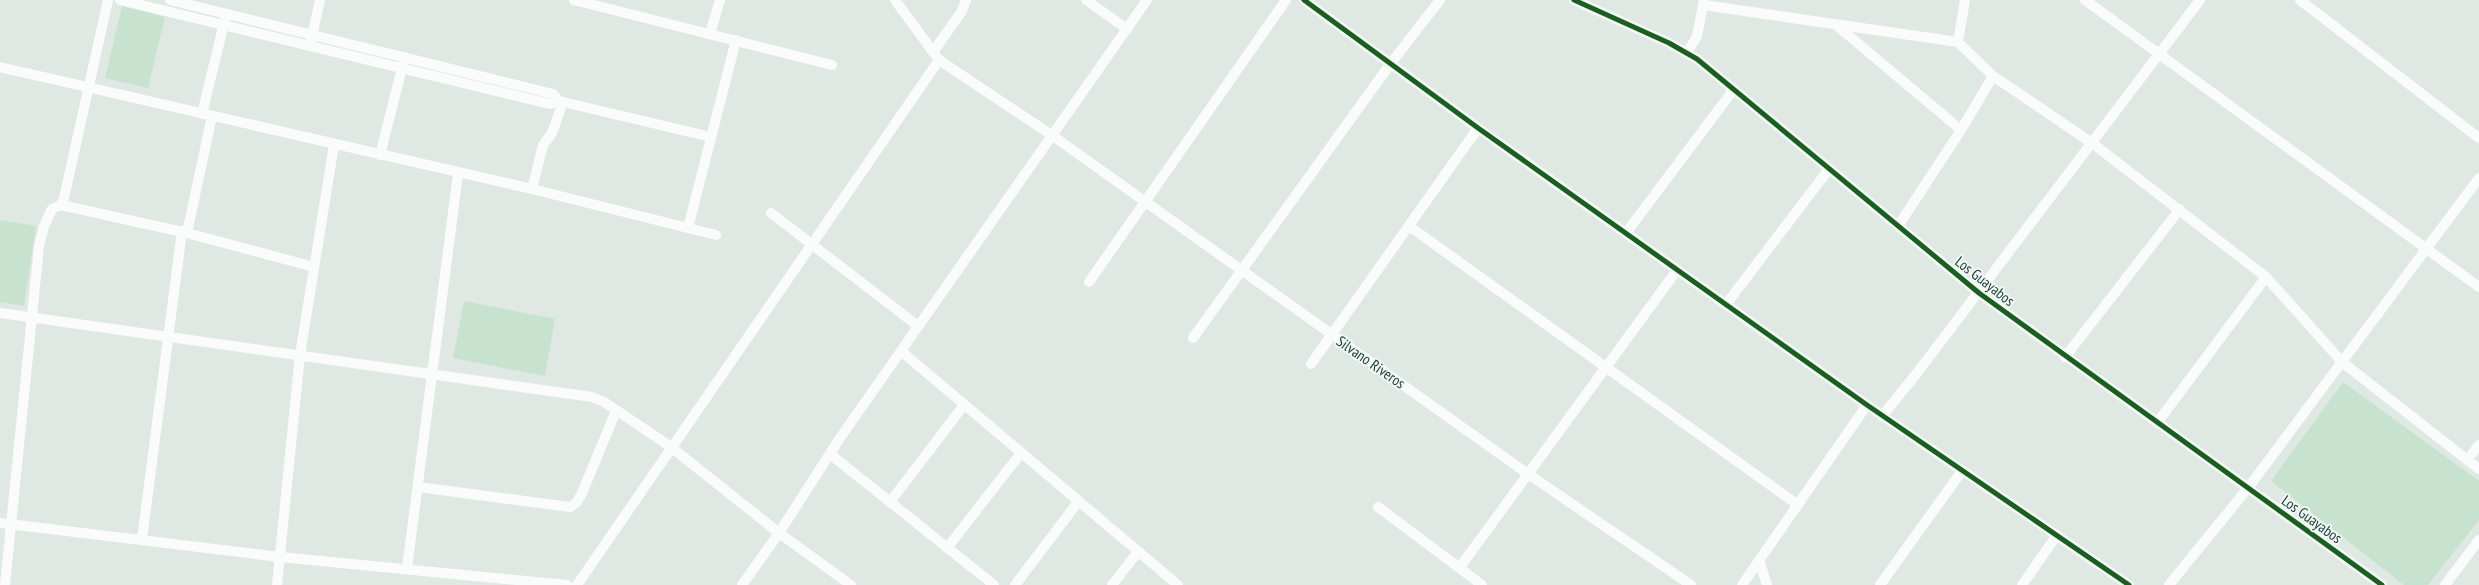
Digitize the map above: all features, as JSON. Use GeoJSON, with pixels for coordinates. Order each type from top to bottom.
{"type":"FeatureCollection","features":[{"type":"Feature","properties":{"kind":"street"},"geometry":{"type":"LineString","coordinates":[[61,205],[90,88],[108,0]]}},
{"type":"Feature","properties":{"kind":"street"},"geometry":{"type":"LineString","coordinates":[[120,0],[224,24],[404,58],[552,94],[561,102]]}},
{"type":"Feature","properties":{"kind":"street"},"geometry":{"type":"LineString","coordinates":[[170,0],[226,14],[401,69],[550,104],[561,102],[711,137]]}},
{"type":"Feature","properties":{"kind":"street"},"geometry":{"type":"LineString","coordinates":[[311,40],[320,0]]}},
{"type":"Feature","properties":{"kind":"street"},"geometry":{"type":"LineString","coordinates":[[574,0],[832,65]]}},
{"type":"Feature","properties":{"kind":"street"},"geometry":{"type":"LineString","coordinates":[[710,34],[720,0]]}},
{"type":"Feature","properties":{"kind":"street"},"geometry":{"type":"LineString","coordinates":[[895,0],[936,56]]}},
{"type":"Feature","properties":{"kind":"street"},"geometry":{"type":"LineString","coordinates":[[576,585],[811,244],[936,56],[962,11],[966,0]]}},
{"type":"Feature","properties":{"kind":"street"},"geometry":{"type":"LineString","coordinates":[[1086,0],[1127,29]]}},
{"type":"Feature","properties":{"kind":"street"},"geometry":{"type":"LineString","coordinates":[[742,585],[918,326],[1147,0]]}},
{"type":"Feature","properties":{"kind":"street"},"geometry":{"type":"LineString","coordinates":[[1089,282],[1286,0]]}},
{"type":"Feature","properties":{"kind":"street"},"geometry":{"type":"LineString","coordinates":[[1304,0],[1478,128],[1882,416],[2129,585]]}},
{"type":"Feature","properties":{"kind":"street"},"geometry":{"type":"LineString","coordinates":[[1193,338],[1391,63],[1440,0]]}},
{"type":"Feature","properties":{"kind":"street","name":"Los Guayabos"},"geometry":{"type":"LineString","coordinates":[[1574,0],[1687,52],[1979,293],[2382,585]]}},
{"type":"Feature","properties":{"kind":"street"},"geometry":{"type":"LineString","coordinates":[[1599,12],[1601,0]]}},
{"type":"Feature","properties":{"kind":"street"},"geometry":{"type":"LineString","coordinates":[[1958,42],[1965,0]]}},
{"type":"Feature","properties":{"kind":"street"},"geometry":{"type":"LineString","coordinates":[[2086,0],[2479,286]]}},
{"type":"Feature","properties":{"kind":"street"},"geometry":{"type":"LineString","coordinates":[[1882,416],[1979,293],[2200,0]]}},
{"type":"Feature","properties":{"kind":"street"},"geometry":{"type":"LineString","coordinates":[[2300,0],[2479,138]]}},
{"type":"Feature","properties":{"kind":"street"},"geometry":{"type":"LineString","coordinates":[[1687,52],[1697,36],[1703,3],[1958,42],[1993,76],[2092,142],[2266,277],[2342,362],[2479,469]]}},
{"type":"Feature","properties":{"kind":"street"},"geometry":{"type":"LineString","coordinates":[[142,539],[168,336],[184,232],[226,14]]}},
{"type":"Feature","properties":{"kind":"street"},"geometry":{"type":"LineString","coordinates":[[1835,23],[1961,130]]}},
{"type":"Feature","properties":{"kind":"street"},"geometry":{"type":"LineString","coordinates":[[688,228],[736,40]]}},
{"type":"Feature","properties":{"kind":"street","name":"Silvano Riveros"},"geometry":{"type":"LineString","coordinates":[[936,56],[1053,136],[1528,474],[1691,585]]}},
{"type":"Feature","properties":{"kind":"street"},"geometry":{"type":"LineString","coordinates":[[380,155],[404,58]]}},
{"type":"Feature","properties":{"kind":"street"},"geometry":{"type":"LineString","coordinates":[[0,67],[458,174],[532,189],[716,235]]}},
{"type":"Feature","properties":{"kind":"street"},"geometry":{"type":"LineString","coordinates":[[1898,226],[1961,130],[1993,76]]}},
{"type":"Feature","properties":{"kind":"street"},"geometry":{"type":"LineString","coordinates":[[1626,233],[1734,89]]}},
{"type":"Feature","properties":{"kind":"street"},"geometry":{"type":"LineString","coordinates":[[532,189],[543,145],[552,133],[561,102]]}},
{"type":"Feature","properties":{"kind":"street"},"geometry":{"type":"LineString","coordinates":[[1312,364],[1478,128]]}},
{"type":"Feature","properties":{"kind":"street"},"geometry":{"type":"LineString","coordinates":[[277,585],[300,355],[334,145]]}},
{"type":"Feature","properties":{"kind":"street"},"geometry":{"type":"LineString","coordinates":[[1727,304],[1829,168]]}},
{"type":"Feature","properties":{"kind":"street"},"geometry":{"type":"LineString","coordinates":[[407,568],[458,174]]}},
{"type":"Feature","properties":{"kind":"street"},"geometry":{"type":"LineString","coordinates":[[2168,585],[2248,488],[2479,178]]}},
{"type":"Feature","properties":{"kind":"street"},"geometry":{"type":"LineString","coordinates":[[5,585],[5,524],[33,318],[34,290],[44,226],[52,209],[61,205],[184,232],[314,267]]}},
{"type":"Feature","properties":{"kind":"street"},"geometry":{"type":"LineString","coordinates":[[2065,357],[2180,209]]}},
{"type":"Feature","properties":{"kind":"street"},"geometry":{"type":"LineString","coordinates":[[771,213],[918,326]]}},
{"type":"Feature","properties":{"kind":"street"},"geometry":{"type":"LineString","coordinates":[[1409,226],[1798,505]]}},
{"type":"Feature","properties":{"kind":"street"},"geometry":{"type":"LineString","coordinates":[[1460,567],[1605,366],[1677,270]]}},
{"type":"Feature","properties":{"kind":"street"},"geometry":{"type":"LineString","coordinates":[[2157,423],[2266,277]]}},
{"type":"Feature","properties":{"kind":"street"},"geometry":{"type":"LineString","coordinates":[[0,313],[592,397],[604,402],[671,447],[779,533],[851,585]]}},
{"type":"Feature","properties":{"kind":"street"},"geometry":{"type":"LineString","coordinates":[[901,351],[1178,585]]}},
{"type":"Feature","properties":{"kind":"street"},"geometry":{"type":"LineString","coordinates":[[890,502],[964,404]]}},
{"type":"Feature","properties":{"kind":"street"},"geometry":{"type":"LineString","coordinates":[[1742,585],[1867,405]]}},
{"type":"Feature","properties":{"kind":"street"},"geometry":{"type":"LineString","coordinates":[[418,487],[570,507],[577,502],[582,493],[616,410]]}},
{"type":"Feature","properties":{"kind":"street"},"geometry":{"type":"LineString","coordinates":[[2467,460],[2479,445]]}},
{"type":"Feature","properties":{"kind":"street"},"geometry":{"type":"LineString","coordinates":[[947,548],[1021,453]]}},
{"type":"Feature","properties":{"kind":"street"},"geometry":{"type":"LineString","coordinates":[[830,454],[994,585]]}},
{"type":"Feature","properties":{"kind":"street"},"geometry":{"type":"LineString","coordinates":[[1880,585],[1962,471]]}},
{"type":"Feature","properties":{"kind":"street"},"geometry":{"type":"LineString","coordinates":[[1015,585],[1078,502]]}},
{"type":"Feature","properties":{"kind":"street"},"geometry":{"type":"LineString","coordinates":[[1378,507],[1482,585]]}},
{"type":"Feature","properties":{"kind":"street"},"geometry":{"type":"LineString","coordinates":[[5,524],[280,556],[568,585]]}},
{"type":"Feature","properties":{"kind":"street"},"geometry":{"type":"LineString","coordinates":[[2022,585],[2057,535]]}},
{"type":"Feature","properties":{"kind":"street"},"geometry":{"type":"LineString","coordinates":[[2445,585],[2477,546]]}},
{"type":"Feature","properties":{"kind":"street"},"geometry":{"type":"LineString","coordinates":[[1112,585],[1138,552]]}},
{"type":"Feature","properties":{"kind":"street"},"geometry":{"type":"LineString","coordinates":[[1760,560],[1767,585]]}},
{"type":"Feature","properties":{"kind":"green space"},"geometry":{"type":"Polygon","coordinates":[[[122,6],[165,17],[148,88],[105,78],[122,6]]]}},
{"type":"Feature","properties":{"kind":"green space"},"geometry":{"type":"Polygon","coordinates":[[[0,220],[36,226],[24,306],[0,302],[0,220]]]}},
{"type":"Feature","properties":{"kind":"green space"},"geometry":{"type":"Polygon","coordinates":[[[464,301],[555,319],[545,376],[453,358],[464,301]]]}},
{"type":"Feature","properties":{"kind":"green space"},"geometry":{"type":"Polygon","coordinates":[[[2343,382],[2479,481],[2479,520],[2428,585],[2404,585],[2271,481],[2343,382]]]}},
{"type":"Feature","properties":{"kind":"cycle path"},"geometry":{"type":"LineString","coordinates":[[1304,0],[1478,128],[1867,405],[2129,585]]}},
{"type":"Feature","properties":{"kind":"cycle path"},"geometry":{"type":"LineString","coordinates":[[1574,0],[1669,43],[1697,59],[1979,293],[2382,585]]}}]}
